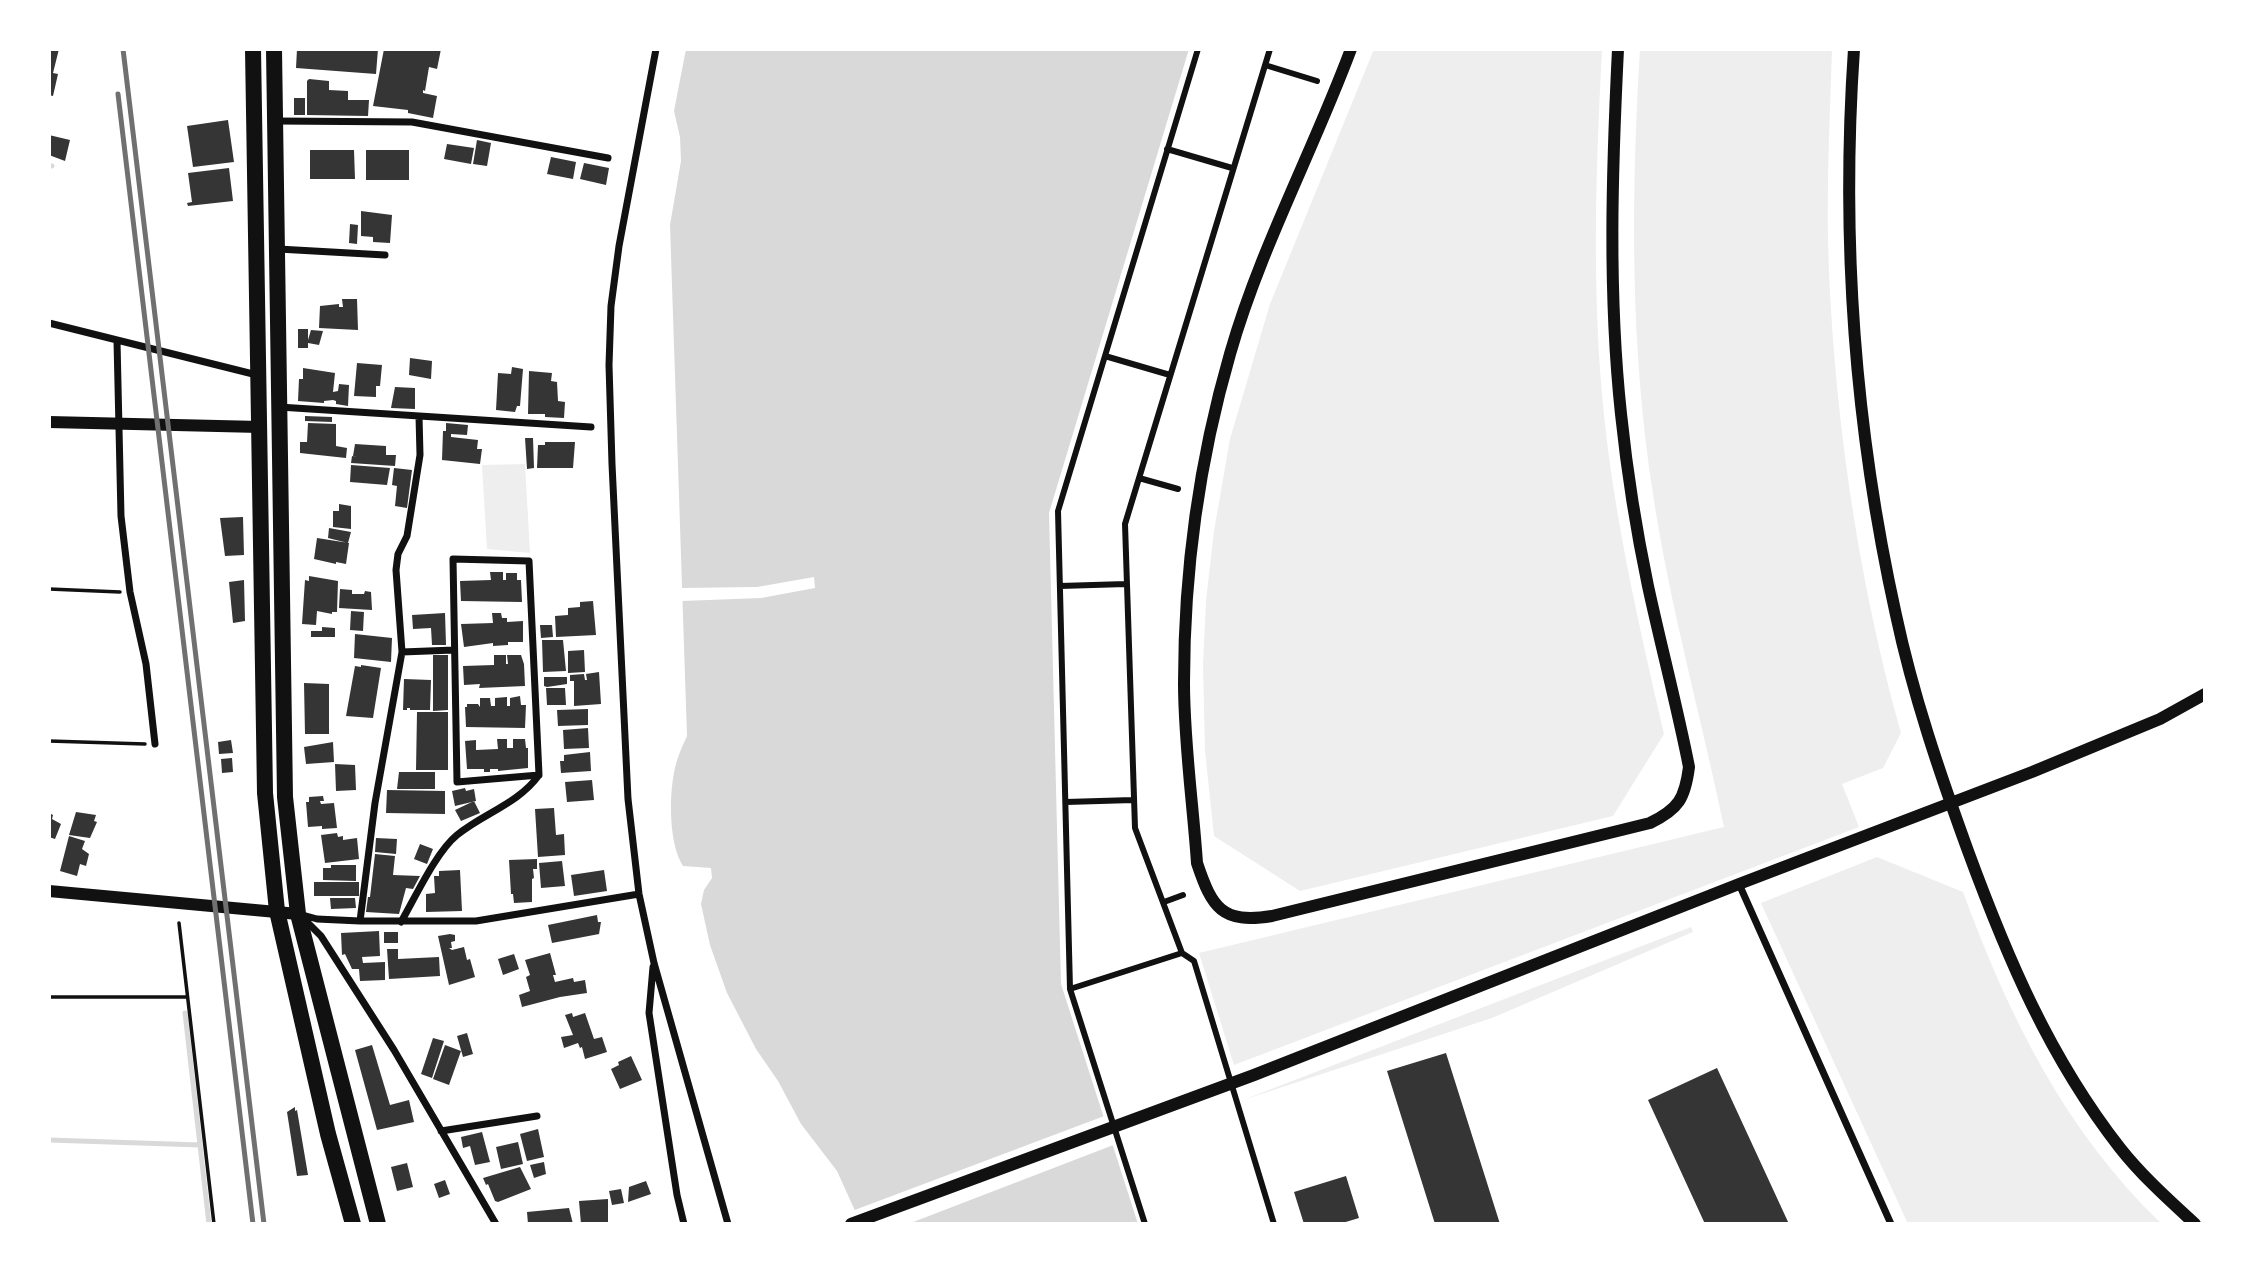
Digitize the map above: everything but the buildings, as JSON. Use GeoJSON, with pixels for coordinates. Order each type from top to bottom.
{"type":"FeatureCollection","features":[{"type":"Feature","properties":{"kind":"highway"},"geometry":{"type":"LineString","coordinates":[[253,49],[265,793],[277,911],[328,1134],[353,1224]]}},
{"type":"Feature","properties":{"kind":"highway"},"geometry":{"type":"LineString","coordinates":[[274,49],[285,797],[298,914],[378,1224]]}},
{"type":"Feature","properties":{"kind":"street"},"geometry":{"type":"LineString","coordinates":[[656,49],[619,246],[611,306],[613,490],[628,799],[639,894],[654,963],[728,1224]]}},
{"type":"Feature","properties":{"kind":"street"},"geometry":{"type":"LineString","coordinates":[[1145,1224],[1070,989],[1058,511],[1198,49]]}},
{"type":"Feature","properties":{"kind":"street"},"geometry":{"type":"LineString","coordinates":[[1270,49],[1125,524],[1135,828],[1182,953],[1194,961],[1274,1224]]}},
{"type":"Feature","properties":{"kind":"street"},"geometry":{"type":"LineString","coordinates":[[1351,49],[1238,330],[1214,416],[1197,510],[1185,605],[1184,687],[1197,863],[1205,887],[1214,901],[1231,916],[1243,919],[1272,916],[1650,823],[1672,811],[1683,796],[1689,766],[1648,584],[1621,414],[1612,266],[1611,188],[1618,49]]}},
{"type":"Feature","properties":{"kind":"street"},"geometry":{"type":"LineString","coordinates":[[1854,49],[1850,114],[1851,270],[1864,424],[1886,568],[1921,711],[1950,802],[2001,942],[2028,1000],[2087,1102],[2120,1149],[2154,1187],[2195,1224]]}},
{"type":"Feature","properties":{"kind":"street"},"geometry":{"type":"LineString","coordinates":[[1265,65],[1317,81]]}},
{"type":"Feature","properties":{"kind":"street"},"geometry":{"type":"LineString","coordinates":[[275,121],[412,122],[608,158]]}},
{"type":"Feature","properties":{"kind":"street"},"geometry":{"type":"LineString","coordinates":[[1167,149],[1232,168]]}},
{"type":"Feature","properties":{"kind":"street"},"geometry":{"type":"LineString","coordinates":[[277,249],[385,255]]}},
{"type":"Feature","properties":{"kind":"street"},"geometry":{"type":"LineString","coordinates":[[49,323],[258,375]]}},
{"type":"Feature","properties":{"kind":"street"},"geometry":{"type":"LineString","coordinates":[[117,341],[121,516],[130,592],[146,664],[155,744]]}},
{"type":"Feature","properties":{"kind":"street"},"geometry":{"type":"LineString","coordinates":[[1105,355],[1170,375]]}},
{"type":"Feature","properties":{"kind":"street"},"geometry":{"type":"LineString","coordinates":[[279,407],[591,427]]}},
{"type":"Feature","properties":{"kind":"street"},"geometry":{"type":"LineString","coordinates":[[360,921],[375,803],[402,652],[396,570],[398,554],[407,536],[420,455],[419,416]]}},
{"type":"Feature","properties":{"kind":"street"},"geometry":{"type":"LineString","coordinates":[[49,422],[260,427]]}},
{"type":"Feature","properties":{"kind":"street"},"geometry":{"type":"LineString","coordinates":[[1139,478],[1178,489]]}},
{"type":"Feature","properties":{"kind":"street"},"geometry":{"type":"LineString","coordinates":[[401,922],[455,836],[528,790],[539,775],[529,561],[453,559],[457,782],[539,775]]}},
{"type":"Feature","properties":{"kind":"street"},"geometry":{"type":"LineString","coordinates":[[1060,586],[1126,584]]}},
{"type":"Feature","properties":{"kind":"street"},"geometry":{"type":"LineString","coordinates":[[402,652],[454,650]]}},
{"type":"Feature","properties":{"kind":"street"},"geometry":{"type":"LineString","coordinates":[[851,1224],[1254,1075],[2032,772],[2160,719],[2205,694]]}},
{"type":"Feature","properties":{"kind":"street"},"geometry":{"type":"LineString","coordinates":[[1066,802],[1133,800]]}},
{"type":"Feature","properties":{"kind":"street"},"geometry":{"type":"LineString","coordinates":[[1739,884],[1891,1224]]}},
{"type":"Feature","properties":{"kind":"street"},"geometry":{"type":"LineString","coordinates":[[49,891],[277,911],[317,919],[401,922],[476,921],[639,894]]}},
{"type":"Feature","properties":{"kind":"street"},"geometry":{"type":"LineString","coordinates":[[1164,902],[1182,895]]}},
{"type":"Feature","properties":{"kind":"street"},"geometry":{"type":"LineString","coordinates":[[298,914],[321,936],[394,1050],[496,1224]]}},
{"type":"Feature","properties":{"kind":"street"},"geometry":{"type":"LineString","coordinates":[[1070,989],[1182,953]]}},
{"type":"Feature","properties":{"kind":"street"},"geometry":{"type":"LineString","coordinates":[[654,963],[649,1013],[677,1195],[684,1224]]}},
{"type":"Feature","properties":{"kind":"street"},"geometry":{"type":"LineString","coordinates":[[442,1131],[537,1116]]}},
{"type":"Feature","properties":{"kind":"path"},"geometry":{"type":"LineString","coordinates":[[49,589],[130,592]]}},
{"type":"Feature","properties":{"kind":"path"},"geometry":{"type":"LineString","coordinates":[[49,741],[155,744]]}},
{"type":"Feature","properties":{"kind":"path"},"geometry":{"type":"LineString","coordinates":[[178,923],[214,1224]]}},
{"type":"Feature","properties":{"kind":"path"},"geometry":{"type":"LineString","coordinates":[[49,997],[187,997]]}},
{"type":"Feature","properties":{"kind":"shaded area"},"geometry":{"type":"Polygon","coordinates":[[[686,49],[1189,49],[1049,513],[1061,984],[1138,1224],[861,1224],[837,1171],[801,1124],[778,1081],[756,1049],[727,993],[710,945],[701,904],[704,890],[712,878],[711,868],[683,866],[675,846],[671,821],[674,773],[687,736],[670,225],[681,161],[680,137],[674,111],[686,49]]]}},
{"type":"Feature","properties":{"kind":"shaded area"},"geometry":{"type":"Polygon","coordinates":[[[1374,49],[1602,49],[1596,222],[1602,394],[1619,522],[1664,734],[1613,816],[1300,891],[1214,836],[1205,751],[1203,664],[1206,601],[1214,531],[1230,439],[1270,304],[1374,49]]]}},
{"type":"Feature","properties":{"kind":"shaded area"},"geometry":{"type":"Polygon","coordinates":[[[1640,49],[1832,49],[1828,240],[1830,301],[1841,426],[1872,613],[1901,733],[1883,768],[1842,784],[1859,827],[1234,1065],[1199,953],[1724,827],[1668,578],[1645,438],[1634,272],[1640,49]]]}},
{"type":"Feature","properties":{"kind":"shaded area"},"geometry":{"type":"Polygon","coordinates":[[[525,464],[530,553],[487,549],[482,465],[525,464]]]}},
{"type":"Feature","properties":{"kind":"shaded area"},"geometry":{"type":"Polygon","coordinates":[[[1877,857],[1963,892],[2000,983],[2043,1070],[2097,1151],[2128,1189],[2162,1224],[1908,1224],[1761,903],[1877,857]]]}},
{"type":"Feature","properties":{"kind":"shaded area"},"geometry":{"type":"Polygon","coordinates":[[[1691,927],[1693,932],[1492,1018],[1243,1100],[1691,927]]]}},
{"type":"Feature","properties":{"kind":"pier"},"geometry":{"type":"Polygon","coordinates":[[[814,577],[815,588],[761,598],[682,601],[681,588],[757,587],[814,577]]]}},
{"type":"Feature","properties":{"kind":"pier"},"geometry":{"type":"Polygon","coordinates":[[[1107,1115],[1116,1144],[908,1224],[858,1224],[852,1211],[1107,1115]]]}},
{"type":"Feature","properties":{"kind":"waterway"},"geometry":{"type":"LineString","coordinates":[[185,1013],[209,1224]]}},
{"type":"Feature","properties":{"kind":"waterway"},"geometry":{"type":"LineString","coordinates":[[49,1140],[200,1145]]}},
{"type":"Feature","properties":{"kind":"railway"},"geometry":{"type":"LineString","coordinates":[[123,49],[264,1224]]}},
{"type":"Feature","properties":{"kind":"railway"},"geometry":{"type":"LineString","coordinates":[[118,94],[253,1224]]}}]}
